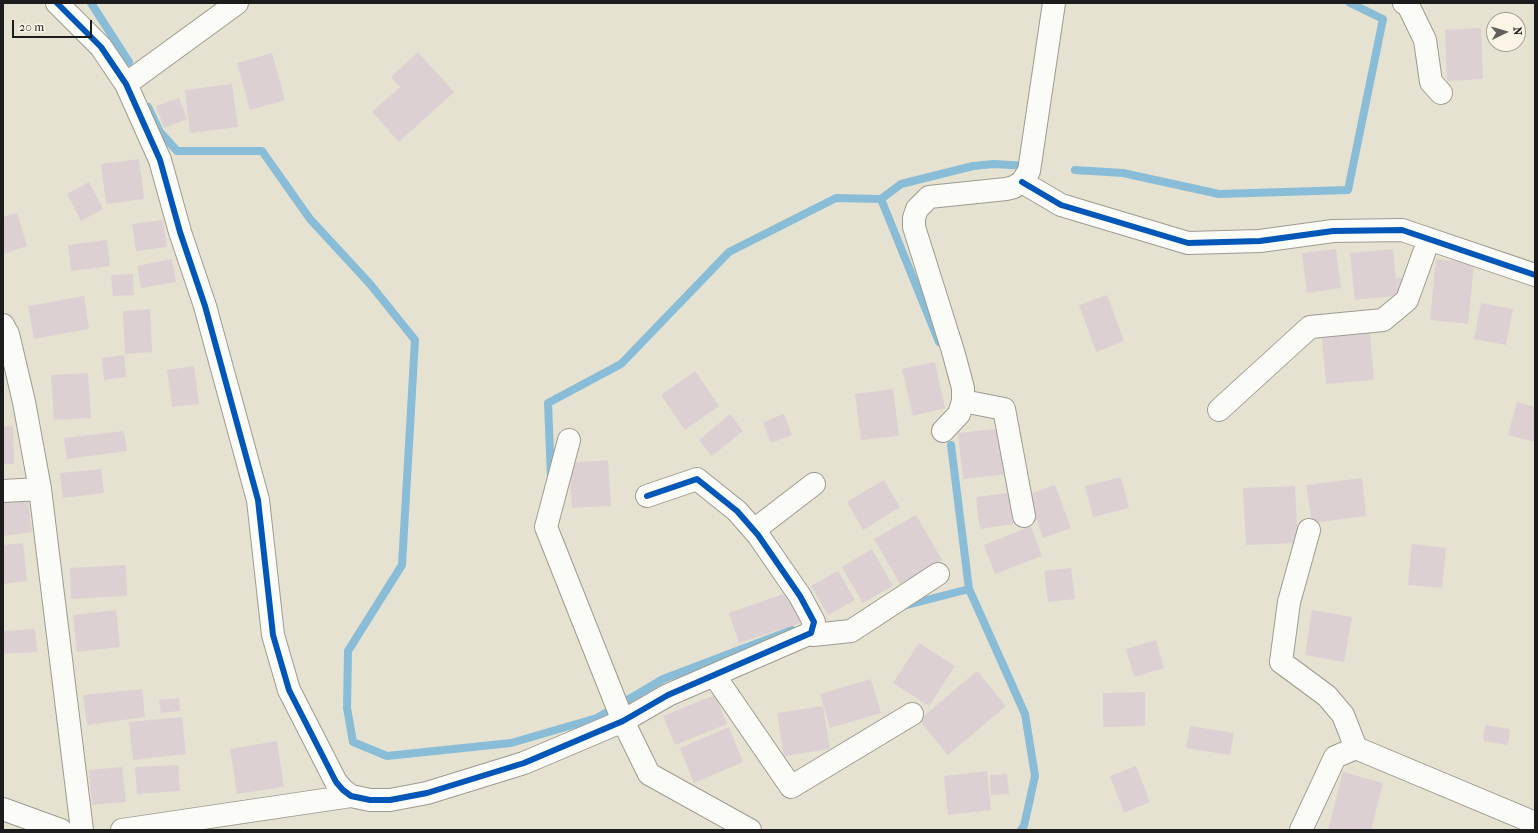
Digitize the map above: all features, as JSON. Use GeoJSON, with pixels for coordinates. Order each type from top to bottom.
{"type":"FeatureCollection","features":[{"type":"Feature","properties":{"kind":"street"},"geometry":{"type":"LineString","coordinates":[[57,3],[101,47],[126,84],[160,160],[180,232],[205,306],[258,500],[273,635],[289,690],[336,782],[351,796]]}},
{"type":"Feature","properties":{"kind":"street"},"geometry":{"type":"LineString","coordinates":[[126,84],[237,3]]}},
{"type":"Feature","properties":{"kind":"street"},"geometry":{"type":"LineString","coordinates":[[943,431],[959,414],[963,401],[963,388],[954,351],[914,227],[914,218],[917,209],[930,197],[1006,189],[1014,187],[1022,182],[1029,171],[1054,3]]}},
{"type":"Feature","properties":{"kind":"street"},"geometry":{"type":"LineString","coordinates":[[1404,3],[1408,5],[1425,40],[1431,82],[1441,93]]}},
{"type":"Feature","properties":{"kind":"street"},"geometry":{"type":"LineString","coordinates":[[1022,182],[1061,205],[1188,242],[1260,240],[1333,231],[1402,230],[1535,275]]}},
{"type":"Feature","properties":{"kind":"street"},"geometry":{"type":"LineString","coordinates":[[1218,410],[1310,327],[1383,320],[1407,300],[1429,239]]}},
{"type":"Feature","properties":{"kind":"street"},"geometry":{"type":"LineString","coordinates":[[3,325],[8,334],[24,402],[40,489],[82,830]]}},
{"type":"Feature","properties":{"kind":"street"},"geometry":{"type":"LineString","coordinates":[[963,401],[1004,409],[1024,516]]}},
{"type":"Feature","properties":{"kind":"street"},"geometry":{"type":"LineString","coordinates":[[569,440],[546,527],[623,721],[649,774],[750,830]]}},
{"type":"Feature","properties":{"kind":"street"},"geometry":{"type":"LineString","coordinates":[[647,496],[697,479],[737,511],[754,530],[810,612],[814,622],[811,633]]}},
{"type":"Feature","properties":{"kind":"street"},"geometry":{"type":"LineString","coordinates":[[754,530],[814,484]]}},
{"type":"Feature","properties":{"kind":"street"},"geometry":{"type":"LineString","coordinates":[[3,491],[40,489]]}},
{"type":"Feature","properties":{"kind":"street"},"geometry":{"type":"LineString","coordinates":[[1309,530],[1289,602],[1281,662],[1327,696],[1343,715],[1356,748],[1535,823]]}},
{"type":"Feature","properties":{"kind":"street"},"geometry":{"type":"LineString","coordinates":[[122,830],[351,796],[370,800],[390,800],[427,793],[524,763],[623,721],[668,695],[811,633],[813,635],[851,630],[938,574]]}},
{"type":"Feature","properties":{"kind":"street"},"geometry":{"type":"LineString","coordinates":[[714,675],[791,787],[912,714]]}},
{"type":"Feature","properties":{"kind":"street"},"geometry":{"type":"LineString","coordinates":[[1301,830],[1335,757],[1356,748]]}},
{"type":"Feature","properties":{"kind":"street"},"geometry":{"type":"LineString","coordinates":[[3,809],[61,830]]}},
{"type":"Feature","properties":{"kind":"building"},"geometry":{"type":"Polygon","coordinates":[[[1481,28],[1483,79],[1447,81],[1445,30],[1481,28]]]}},
{"type":"Feature","properties":{"kind":"building"},"geometry":{"type":"Polygon","coordinates":[[[418,52],[454,92],[399,142],[372,112],[400,87],[391,77],[418,52]]]}},
{"type":"Feature","properties":{"kind":"building"},"geometry":{"type":"Polygon","coordinates":[[[272,53],[285,100],[250,110],[237,63],[272,53]]]}},
{"type":"Feature","properties":{"kind":"building"},"geometry":{"type":"Polygon","coordinates":[[[232,84],[238,127],[190,133],[185,90],[232,84]]]}},
{"type":"Feature","properties":{"kind":"building"},"geometry":{"type":"Polygon","coordinates":[[[179,98],[187,119],[164,128],[156,106],[179,98]]]}},
{"type":"Feature","properties":{"kind":"building"},"geometry":{"type":"Polygon","coordinates":[[[139,159],[144,199],[106,204],[101,164],[139,159]]]}},
{"type":"Feature","properties":{"kind":"building"},"geometry":{"type":"Polygon","coordinates":[[[89,182],[103,209],[81,221],[67,194],[89,182]]]}},
{"type":"Feature","properties":{"kind":"building"},"geometry":{"type":"Polygon","coordinates":[[[17,213],[27,246],[3,254],[3,217],[17,213]]]}},
{"type":"Feature","properties":{"kind":"building"},"geometry":{"type":"Polygon","coordinates":[[[163,220],[167,247],[136,251],[132,224],[163,220]]]}},
{"type":"Feature","properties":{"kind":"building"},"geometry":{"type":"Polygon","coordinates":[[[107,240],[110,266],[71,271],[68,245],[107,240]]]}},
{"type":"Feature","properties":{"kind":"building"},"geometry":{"type":"Polygon","coordinates":[[[1336,249],[1341,288],[1307,293],[1302,253],[1336,249]]]}},
{"type":"Feature","properties":{"kind":"building"},"geometry":{"type":"Polygon","coordinates":[[[1393,249],[1396,278],[1404,278],[1406,295],[1355,300],[1350,253],[1393,249]]]}},
{"type":"Feature","properties":{"kind":"building"},"geometry":{"type":"Polygon","coordinates":[[[172,259],[176,282],[141,288],[137,266],[172,259]]]}},
{"type":"Feature","properties":{"kind":"building"},"geometry":{"type":"Polygon","coordinates":[[[1436,259],[1474,263],[1468,324],[1430,320],[1436,259]]]}},
{"type":"Feature","properties":{"kind":"building"},"geometry":{"type":"Polygon","coordinates":[[[133,274],[134,295],[113,296],[111,275],[133,274]]]}},
{"type":"Feature","properties":{"kind":"building"},"geometry":{"type":"Polygon","coordinates":[[[1107,295],[1124,341],[1096,352],[1079,305],[1107,295]]]}},
{"type":"Feature","properties":{"kind":"building"},"geometry":{"type":"Polygon","coordinates":[[[84,296],[89,329],[34,339],[28,306],[84,296]]]}},
{"type":"Feature","properties":{"kind":"building"},"geometry":{"type":"Polygon","coordinates":[[[1481,303],[1513,309],[1506,345],[1474,339],[1481,303]]]}},
{"type":"Feature","properties":{"kind":"building"},"geometry":{"type":"Polygon","coordinates":[[[150,309],[152,352],[125,354],[123,311],[150,309]]]}},
{"type":"Feature","properties":{"kind":"building"},"geometry":{"type":"Polygon","coordinates":[[[1370,333],[1374,380],[1326,384],[1322,338],[1370,333]]]}},
{"type":"Feature","properties":{"kind":"building"},"geometry":{"type":"Polygon","coordinates":[[[124,355],[126,377],[104,380],[102,358],[124,355]]]}},
{"type":"Feature","properties":{"kind":"building"},"geometry":{"type":"Polygon","coordinates":[[[935,362],[945,408],[913,416],[902,369],[935,362]]]}},
{"type":"Feature","properties":{"kind":"building"},"geometry":{"type":"Polygon","coordinates":[[[194,366],[199,404],[172,407],[167,370],[194,366]]]}},
{"type":"Feature","properties":{"kind":"building"},"geometry":{"type":"Polygon","coordinates":[[[695,371],[719,406],[685,430],[661,395],[695,371]]]}},
{"type":"Feature","properties":{"kind":"building"},"geometry":{"type":"Polygon","coordinates":[[[88,373],[91,418],[54,420],[51,375],[88,373]]]}},
{"type":"Feature","properties":{"kind":"building"},"geometry":{"type":"Polygon","coordinates":[[[893,389],[899,436],[861,440],[855,394],[893,389]]]}},
{"type":"Feature","properties":{"kind":"building"},"geometry":{"type":"Polygon","coordinates":[[[1517,402],[1535,407],[1535,442],[1508,435],[1517,402]]]}},
{"type":"Feature","properties":{"kind":"building"},"geometry":{"type":"Polygon","coordinates":[[[730,414],[743,431],[712,456],[699,440],[730,414]]]}},
{"type":"Feature","properties":{"kind":"building"},"geometry":{"type":"Polygon","coordinates":[[[784,414],[792,435],[771,443],[763,422],[784,414]]]}},
{"type":"Feature","properties":{"kind":"building"},"geometry":{"type":"Polygon","coordinates":[[[13,426],[14,464],[3,464],[3,427],[13,426]]]}},
{"type":"Feature","properties":{"kind":"building"},"geometry":{"type":"Polygon","coordinates":[[[1003,428],[1008,474],[963,479],[958,433],[1003,428]]]}},
{"type":"Feature","properties":{"kind":"building"},"geometry":{"type":"Polygon","coordinates":[[[124,431],[127,451],[67,459],[64,438],[124,431]]]}},
{"type":"Feature","properties":{"kind":"building"},"geometry":{"type":"Polygon","coordinates":[[[608,460],[611,506],[572,508],[569,463],[608,460]]]}},
{"type":"Feature","properties":{"kind":"building"},"geometry":{"type":"Polygon","coordinates":[[[101,469],[104,493],[63,498],[60,473],[101,469]]]}},
{"type":"Feature","properties":{"kind":"building"},"geometry":{"type":"Polygon","coordinates":[[[1121,477],[1129,508],[1093,517],[1085,486],[1121,477]]]}},
{"type":"Feature","properties":{"kind":"building"},"geometry":{"type":"Polygon","coordinates":[[[1362,478],[1366,516],[1312,523],[1306,485],[1362,478]]]}},
{"type":"Feature","properties":{"kind":"building"},"geometry":{"type":"Polygon","coordinates":[[[884,480],[900,507],[863,530],[847,502],[884,480]]]}},
{"type":"Feature","properties":{"kind":"building"},"geometry":{"type":"Polygon","coordinates":[[[1055,485],[1071,528],[1043,538],[1027,495],[1055,485]]]}},
{"type":"Feature","properties":{"kind":"building"},"geometry":{"type":"Polygon","coordinates":[[[1295,486],[1298,543],[1246,545],[1243,488],[1295,486]]]}},
{"type":"Feature","properties":{"kind":"building"},"geometry":{"type":"Polygon","coordinates":[[[1009,493],[1013,524],[980,529],[976,497],[1009,493]]]}},
{"type":"Feature","properties":{"kind":"building"},"geometry":{"type":"Polygon","coordinates":[[[27,494],[32,532],[3,536],[3,497],[27,494]]]}},
{"type":"Feature","properties":{"kind":"building"},"geometry":{"type":"Polygon","coordinates":[[[916,515],[942,560],[900,584],[874,539],[916,515]]]}},
{"type":"Feature","properties":{"kind":"building"},"geometry":{"type":"Polygon","coordinates":[[[1031,526],[1042,556],[995,574],[984,545],[1031,526]]]}},
{"type":"Feature","properties":{"kind":"building"},"geometry":{"type":"Polygon","coordinates":[[[23,543],[27,581],[3,584],[3,545],[23,543]]]}},
{"type":"Feature","properties":{"kind":"building"},"geometry":{"type":"Polygon","coordinates":[[[1412,544],[1446,548],[1442,588],[1408,585],[1412,544]]]}},
{"type":"Feature","properties":{"kind":"building"},"geometry":{"type":"Polygon","coordinates":[[[872,549],[893,586],[863,603],[842,567],[872,549]]]}},
{"type":"Feature","properties":{"kind":"building"},"geometry":{"type":"Polygon","coordinates":[[[126,565],[127,596],[71,599],[70,568],[126,565]]]}},
{"type":"Feature","properties":{"kind":"building"},"geometry":{"type":"Polygon","coordinates":[[[1071,568],[1075,599],[1048,602],[1044,571],[1071,568]]]}},
{"type":"Feature","properties":{"kind":"building"},"geometry":{"type":"Polygon","coordinates":[[[838,571],[855,600],[828,615],[811,586],[838,571]]]}},
{"type":"Feature","properties":{"kind":"building"},"geometry":{"type":"Polygon","coordinates":[[[789,592],[800,623],[739,643],[729,613],[789,592]]]}},
{"type":"Feature","properties":{"kind":"building"},"geometry":{"type":"Polygon","coordinates":[[[116,610],[120,647],[77,652],[73,615],[116,610]]]}},
{"type":"Feature","properties":{"kind":"building"},"geometry":{"type":"Polygon","coordinates":[[[1312,610],[1352,617],[1344,662],[1305,655],[1312,610]]]}},
{"type":"Feature","properties":{"kind":"building"},"geometry":{"type":"Polygon","coordinates":[[[35,629],[37,652],[3,654],[3,631],[35,629]]]}},
{"type":"Feature","properties":{"kind":"building"},"geometry":{"type":"Polygon","coordinates":[[[1156,640],[1164,668],[1134,677],[1126,649],[1156,640]]]}},
{"type":"Feature","properties":{"kind":"building"},"geometry":{"type":"Polygon","coordinates":[[[919,643],[955,666],[929,706],[893,683],[919,643]]]}},
{"type":"Feature","properties":{"kind":"building"},"geometry":{"type":"Polygon","coordinates":[[[977,671],[1006,706],[948,755],[919,720],[977,671]]]}},
{"type":"Feature","properties":{"kind":"building"},"geometry":{"type":"Polygon","coordinates":[[[871,679],[881,713],[830,728],[820,694],[871,679]]]}},
{"type":"Feature","properties":{"kind":"building"},"geometry":{"type":"Polygon","coordinates":[[[142,689],[145,717],[87,725],[83,695],[142,689]]]}},
{"type":"Feature","properties":{"kind":"building"},"geometry":{"type":"Polygon","coordinates":[[[1145,692],[1145,726],[1103,727],[1103,693],[1145,692]]]}},
{"type":"Feature","properties":{"kind":"building"},"geometry":{"type":"Polygon","coordinates":[[[715,695],[727,724],[675,745],[663,716],[715,695]]]}},
{"type":"Feature","properties":{"kind":"building"},"geometry":{"type":"Polygon","coordinates":[[[179,698],[180,711],[161,713],[159,700],[179,698]]]}},
{"type":"Feature","properties":{"kind":"building"},"geometry":{"type":"Polygon","coordinates":[[[823,706],[830,749],[784,756],[777,713],[823,706]]]}},
{"type":"Feature","properties":{"kind":"building"},"geometry":{"type":"Polygon","coordinates":[[[182,717],[186,754],[133,760],[129,722],[182,717]]]}},
{"type":"Feature","properties":{"kind":"building"},"geometry":{"type":"Polygon","coordinates":[[[1485,725],[1510,729],[1508,745],[1483,741],[1485,725]]]}},
{"type":"Feature","properties":{"kind":"building"},"geometry":{"type":"Polygon","coordinates":[[[1190,726],[1234,733],[1230,755],[1186,748],[1190,726]]]}},
{"type":"Feature","properties":{"kind":"building"},"geometry":{"type":"Polygon","coordinates":[[[729,727],[743,762],[694,783],[680,748],[729,727]]]}},
{"type":"Feature","properties":{"kind":"building"},"geometry":{"type":"Polygon","coordinates":[[[277,741],[284,787],[237,794],[230,749],[277,741]]]}},
{"type":"Feature","properties":{"kind":"building"},"geometry":{"type":"Polygon","coordinates":[[[178,765],[180,791],[137,794],[135,767],[178,765]]]}},
{"type":"Feature","properties":{"kind":"building"},"geometry":{"type":"Polygon","coordinates":[[[1136,766],[1150,802],[1124,813],[1110,776],[1136,766]]]}},
{"type":"Feature","properties":{"kind":"building"},"geometry":{"type":"Polygon","coordinates":[[[122,767],[126,802],[92,805],[89,770],[122,767]]]}},
{"type":"Feature","properties":{"kind":"building"},"geometry":{"type":"Polygon","coordinates":[[[987,771],[991,810],[948,815],[944,776],[987,771]]]}},
{"type":"Feature","properties":{"kind":"building"},"geometry":{"type":"Polygon","coordinates":[[[1343,772],[1383,783],[1371,830],[1328,830],[1343,772]]]}},
{"type":"Feature","properties":{"kind":"building"},"geometry":{"type":"Polygon","coordinates":[[[1007,774],[1009,794],[991,795],[990,775],[1007,774]]]}},
{"type":"Feature","properties":{"kind":"waterway"},"geometry":{"type":"LineString","coordinates":[[91,3],[129,62]]}},
{"type":"Feature","properties":{"kind":"waterway"},"geometry":{"type":"LineString","coordinates":[[1075,170],[1123,173],[1219,194],[1348,190],[1383,19],[1350,3]]}},
{"type":"Feature","properties":{"kind":"waterway"},"geometry":{"type":"LineString","coordinates":[[148,107],[160,132],[177,151],[262,151],[310,219],[370,284],[415,340],[402,565],[348,651],[347,708],[353,742],[387,756],[511,743],[597,718],[663,679],[792,630]]}},
{"type":"Feature","properties":{"kind":"waterway"},"geometry":{"type":"LineString","coordinates":[[939,342],[881,199],[901,184],[973,166],[994,164],[1028,166]]}},
{"type":"Feature","properties":{"kind":"waterway"},"geometry":{"type":"LineString","coordinates":[[551,477],[548,403],[621,364],[729,252],[836,198],[881,199]]}},
{"type":"Feature","properties":{"kind":"waterway"},"geometry":{"type":"LineString","coordinates":[[951,445],[969,589],[1025,714],[1035,776],[1024,826],[1021,830]]}},
{"type":"Feature","properties":{"kind":"waterway"},"geometry":{"type":"LineString","coordinates":[[903,606],[969,589]]}},
{"type":"Feature","properties":{"kind":"cycle path"},"geometry":{"type":"LineString","coordinates":[[57,3],[101,47],[126,84],[160,160],[180,232],[205,306],[258,500],[273,635],[289,690],[336,782],[343,790],[351,796],[370,800],[390,800],[427,793],[524,763],[623,721],[668,695],[811,633],[814,622],[800,596],[758,535],[737,511],[697,479],[647,496]]}},
{"type":"Feature","properties":{"kind":"cycle path"},"geometry":{"type":"LineString","coordinates":[[1022,182],[1061,205],[1188,243],[1260,241],[1333,231],[1402,230],[1535,275]]}}]}
